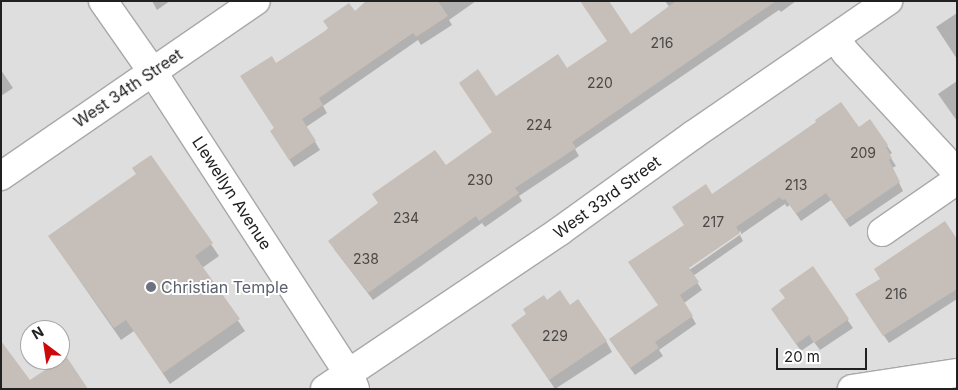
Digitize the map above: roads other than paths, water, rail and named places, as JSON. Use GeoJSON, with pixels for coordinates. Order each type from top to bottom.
{"type":"FeatureCollection","features":[{"type":"Feature","properties":{"kind":"street","name":"Llewellyn Avenue"},"geometry":{"type":"LineString","coordinates":[[103,1],[152,71],[352,381]]}},
{"type":"Feature","properties":{"kind":"street","name":"West 34th Street"},"geometry":{"type":"LineString","coordinates":[[1,176],[256,1]]}},
{"type":"Feature","properties":{"kind":"street","name":"West 33rd Street"},"geometry":{"type":"LineString","coordinates":[[325,389],[352,381],[693,135],[888,1]]}},
{"type":"Feature","properties":{"kind":"street"},"geometry":{"type":"LineString","coordinates":[[835,38],[846,53],[957,173]]}},
{"type":"Feature","properties":{"kind":"street"},"geometry":{"type":"LineString","coordinates":[[882,232],[957,180]]}},
{"type":"Feature","properties":{"kind":"street"},"geometry":{"type":"LineString","coordinates":[[852,389],[957,373]]}},
{"type":"Feature","properties":{"kind":"place","name":"Christian Temple"},"geometry":{"type":"Point","coordinates":[151,287]}}]}
